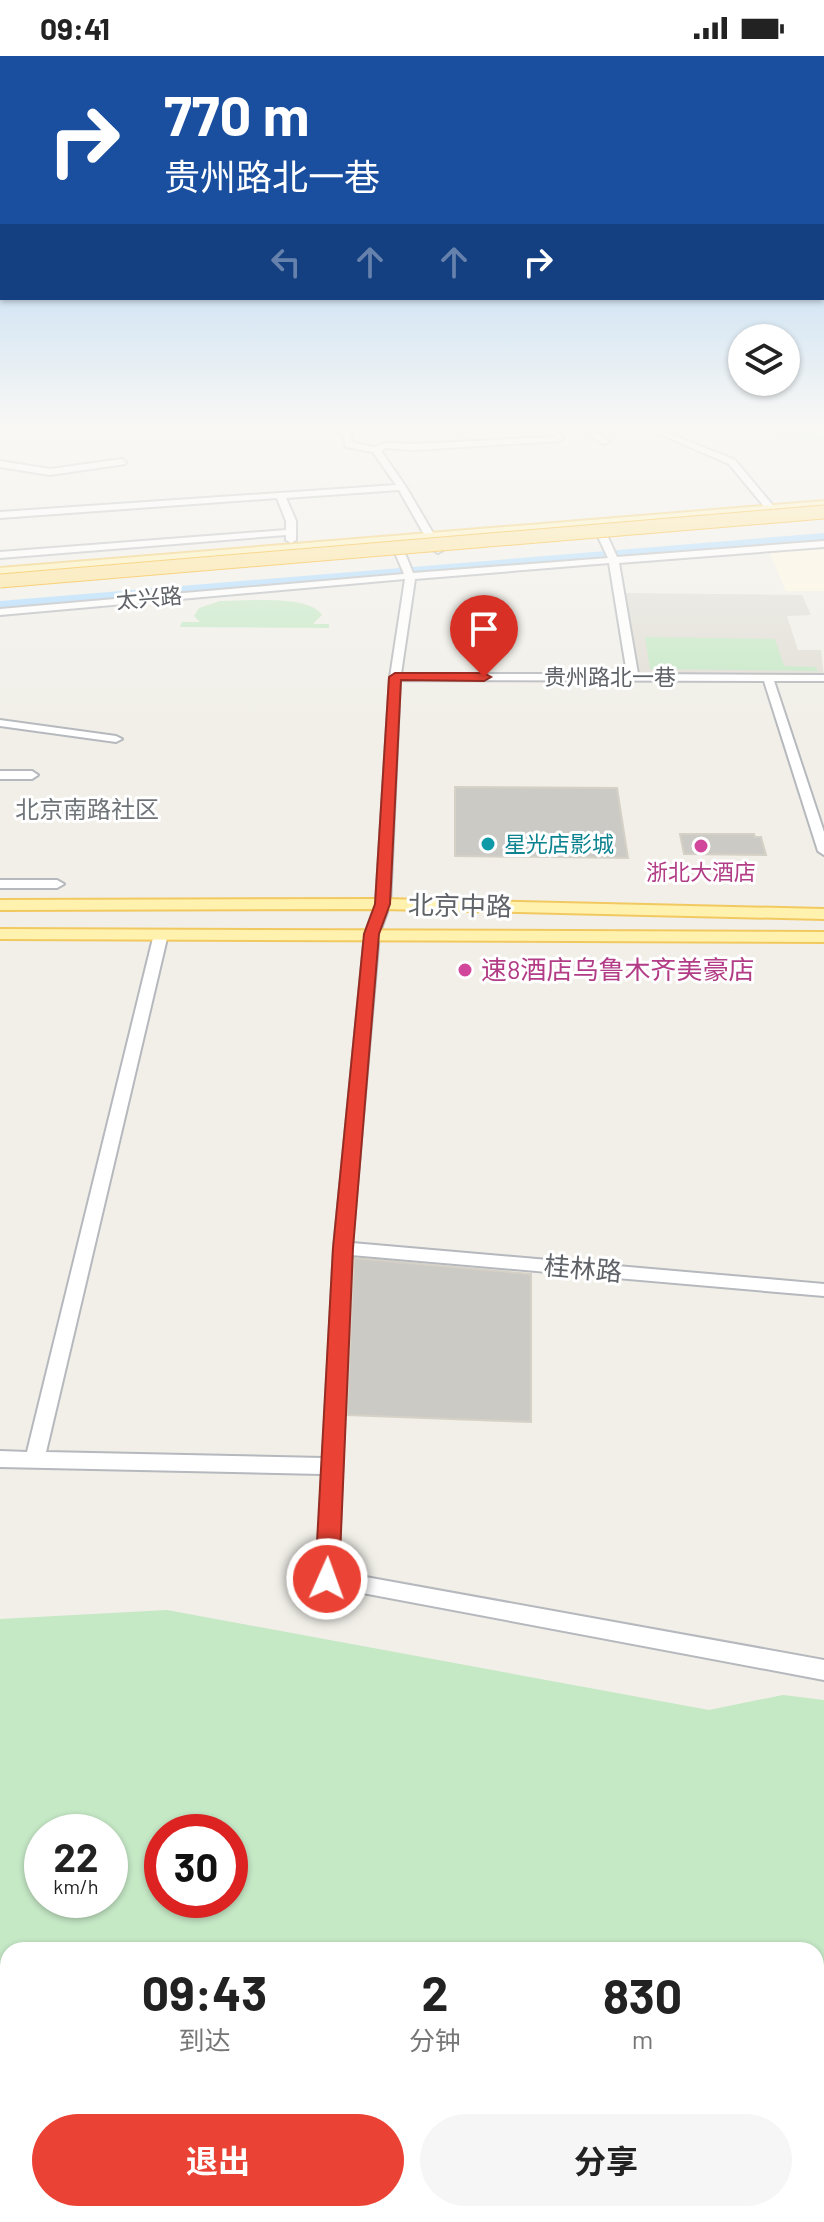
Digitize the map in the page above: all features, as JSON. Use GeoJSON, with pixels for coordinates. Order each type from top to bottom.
{"type":"FeatureCollection","features":[{"type":"Feature","properties":{"kind":"highway"},"geometry":{"type":"LineString","coordinates":[[0,579],[545,530]]}},
{"type":"Feature","properties":{"kind":"highway"},"geometry":{"type":"LineString","coordinates":[[0,579],[600,530]]}},
{"type":"Feature","properties":{"kind":"main road"},"geometry":{"type":"LineString","coordinates":[[434,545],[550,530]]}},
{"type":"Feature","properties":{"kind":"main road"},"geometry":{"type":"LineString","coordinates":[[0,579],[654,530]]}},
{"type":"Feature","properties":{"kind":"main road"},"geometry":{"type":"LineString","coordinates":[[0,579],[293,549],[398,547]]}},
{"type":"Feature","properties":{"kind":"main road","name":"北京中路"},"geometry":{"type":"LineString","coordinates":[[0,905],[383,904],[824,914]]}},
{"type":"Feature","properties":{"kind":"main road","name":"北京中路"},"geometry":{"type":"LineString","coordinates":[[0,934],[824,937]]}},
{"type":"Feature","properties":{"kind":"street"},"geometry":{"type":"LineString","coordinates":[[426,530],[434,545]]}},
{"type":"Feature","properties":{"kind":"street"},"geometry":{"type":"LineString","coordinates":[[601,530],[612,558],[633,677]]}},
{"type":"Feature","properties":{"kind":"street"},"geometry":{"type":"LineString","coordinates":[[0,555],[290,532],[293,549]]}},
{"type":"Feature","properties":{"kind":"street","name":"太兴路"},"geometry":{"type":"LineString","coordinates":[[0,612],[409,574],[824,544]]}},
{"type":"Feature","properties":{"kind":"street"},"geometry":{"type":"LineString","coordinates":[[398,547],[409,574],[395,677],[383,904],[372,934],[343,1248],[327,1579],[824,1670]]}},
{"type":"Feature","properties":{"kind":"street","name":"贵州路北一巷"},"geometry":{"type":"LineString","coordinates":[[395,677],[824,678]]}},
{"type":"Feature","properties":{"kind":"street"},"geometry":{"type":"LineString","coordinates":[[768,678],[824,851]]}},
{"type":"Feature","properties":{"kind":"street"},"geometry":{"type":"LineString","coordinates":[[0,723],[116,739]]}},
{"type":"Feature","properties":{"kind":"street"},"geometry":{"type":"LineString","coordinates":[[0,775],[32,775]]}},
{"type":"Feature","properties":{"kind":"street"},"geometry":{"type":"LineString","coordinates":[[0,884],[57,884]]}},
{"type":"Feature","properties":{"kind":"street"},"geometry":{"type":"LineString","coordinates":[[35,1459],[161,934]]}},
{"type":"Feature","properties":{"kind":"street","name":"桂林路"},"geometry":{"type":"LineString","coordinates":[[343,1248],[824,1290]]}},
{"type":"Feature","properties":{"kind":"street"},"geometry":{"type":"LineString","coordinates":[[0,1459],[331,1466]]}},
{"type":"Feature","properties":{"kind":"shaded area"},"geometry":{"type":"Polygon","coordinates":[[[824,547],[824,591],[786,591],[770,553],[824,547]]]}},
{"type":"Feature","properties":{"kind":"shaded area"},"geometry":{"type":"Polygon","coordinates":[[[618,593],[802,595],[811,615],[787,616],[798,650],[821,650],[824,678],[633,677],[618,593]]]}},
{"type":"Feature","properties":{"kind":"green space"},"geometry":{"type":"Polygon","coordinates":[[[275,600],[304,604],[322,615],[313,624],[329,624],[329,628],[180,627],[182,622],[200,622],[194,616],[199,608],[220,601],[275,600]]]}},
{"type":"Feature","properties":{"kind":"green space"},"geometry":{"type":"Polygon","coordinates":[[[645,637],[775,639],[784,666],[816,667],[818,671],[650,669],[645,637]]]}},
{"type":"Feature","properties":{"kind":"green space"},"geometry":{"type":"Polygon","coordinates":[[[167,1610],[709,1710],[783,1695],[824,1700],[824,1942],[0,1942],[0,1619],[167,1610]]]}},
{"type":"Feature","properties":{"kind":"building"},"geometry":{"type":"Polygon","coordinates":[[[455,787],[617,788],[628,858],[455,856],[455,787]]]}},
{"type":"Feature","properties":{"kind":"building"},"geometry":{"type":"Polygon","coordinates":[[[680,834],[754,834],[761,837],[766,855],[684,854],[680,834]]]}},
{"type":"Feature","properties":{"kind":"building"},"geometry":{"type":"Polygon","coordinates":[[[354,1258],[531,1274],[531,1422],[347,1415],[354,1258]]]}},
{"type":"Feature","properties":{"kind":"waterway"},"geometry":{"type":"LineString","coordinates":[[0,606],[824,537]]}},
{"type":"Feature","properties":{"kind":"place","name":"星光店影城"},"geometry":{"type":"Point","coordinates":[488,844]}},
{"type":"Feature","properties":{"kind":"place","name":"浙北大酒店"},"geometry":{"type":"Point","coordinates":[701,846]}},
{"type":"Feature","properties":{"kind":"place","name":"速8酒店乌鲁木齐美豪店"},"geometry":{"type":"Point","coordinates":[465,970]}},
{"type":"Feature","properties":{"kind":"district","name":"北京南路社区"},"geometry":{"type":"Point","coordinates":[87,810]}},
{"type":"Feature","properties":{"kind":"route"},"geometry":{"type":"LineString","coordinates":[[327,1579],[343,1248],[372,934],[383,904],[395,677],[484,677]]}}]}
